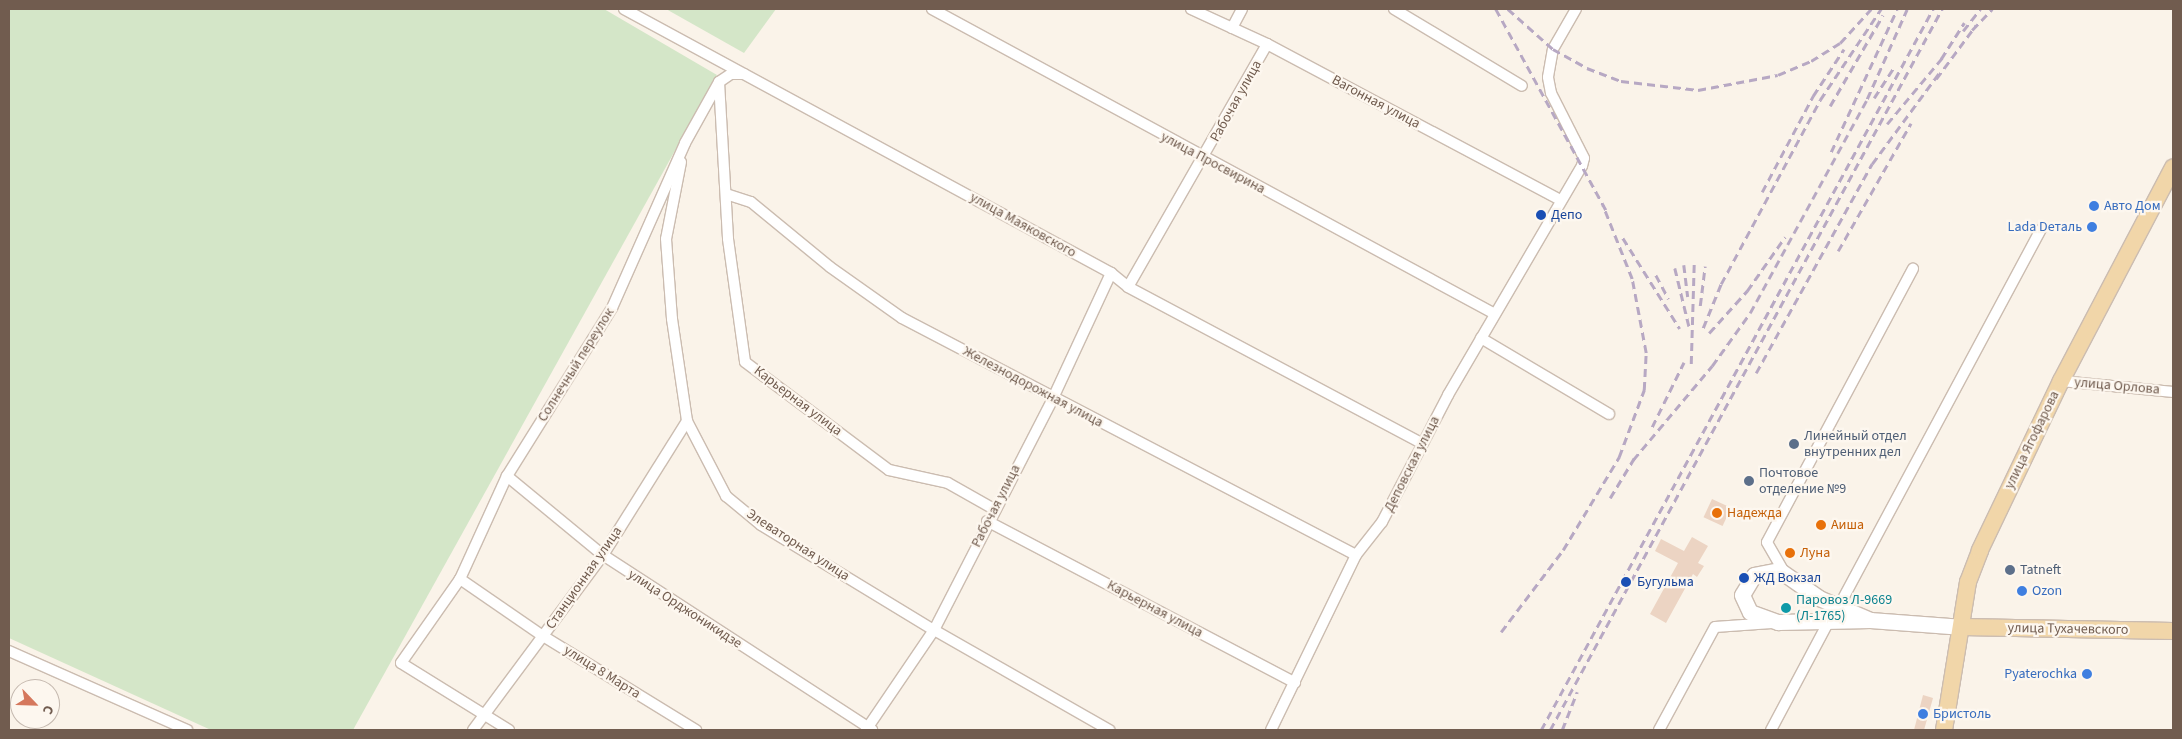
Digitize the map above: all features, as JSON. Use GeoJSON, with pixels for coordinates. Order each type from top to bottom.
{"type":"FeatureCollection","features":[{"type":"Feature","properties":{"kind":"main road","name":"улица Ягофарова"},"geometry":{"type":"LineString","coordinates":[[1944,730],[1963,627],[1968,582],[1980,550],[2061,381],[2173,168]]}},
{"type":"Feature","properties":{"kind":"main road","name":"улица Тухачевского"},"geometry":{"type":"LineString","coordinates":[[1963,627],[2173,631]]}},
{"type":"Feature","properties":{"kind":"street","name":"улица Маяковского"},"geometry":{"type":"LineString","coordinates":[[624,9],[1111,273],[1128,287],[1422,443]]}},
{"type":"Feature","properties":{"kind":"street","name":"улица Просвирина"},"geometry":{"type":"LineString","coordinates":[[932,9],[1204,159],[1495,314]]}},
{"type":"Feature","properties":{"kind":"street","name":"Вагонная улица"},"geometry":{"type":"LineString","coordinates":[[1190,9],[1267,44],[1560,200]]}},
{"type":"Feature","properties":{"kind":"street"},"geometry":{"type":"LineString","coordinates":[[1232,28],[1242,9]]}},
{"type":"Feature","properties":{"kind":"street"},"geometry":{"type":"LineString","coordinates":[[1394,9],[1522,86]]}},
{"type":"Feature","properties":{"kind":"street","name":"Деповская улица"},"geometry":{"type":"LineString","coordinates":[[1271,730],[1356,555],[1382,522],[1422,443],[1495,314],[1558,211],[1560,200],[1584,158],[1552,93],[1548,65],[1576,9]]}},
{"type":"Feature","properties":{"kind":"street","name":"Рабочая улица"},"geometry":{"type":"LineString","coordinates":[[1128,287],[1204,159],[1267,44]]}},
{"type":"Feature","properties":{"kind":"street"},"geometry":{"type":"LineString","coordinates":[[719,82],[731,74],[745,74]]}},
{"type":"Feature","properties":{"kind":"street","name":"Солнечный переулок"},"geometry":{"type":"LineString","coordinates":[[484,715],[401,662],[460,578],[506,476],[612,308],[685,143],[719,82]]}},
{"type":"Feature","properties":{"kind":"street","name":"Карьерная улица"},"geometry":{"type":"LineString","coordinates":[[719,82],[726,194],[745,362],[889,470],[948,483],[994,509]]}},
{"type":"Feature","properties":{"kind":"street","name":"Элеваторная улица"},"geometry":{"type":"LineString","coordinates":[[685,143],[666,240],[672,319],[687,421],[726,496],[761,525],[934,630],[1109,730]]}},
{"type":"Feature","properties":{"kind":"street","name":"Железнодорожная улица"},"geometry":{"type":"LineString","coordinates":[[726,194],[751,202],[830,267],[902,318],[1052,398],[1356,555]]}},
{"type":"Feature","properties":{"kind":"street"},"geometry":{"type":"LineString","coordinates":[[1839,606],[2041,230]]}},
{"type":"Feature","properties":{"kind":"street"},"geometry":{"type":"LineString","coordinates":[[1784,572],[1767,542],[1913,268]]}},
{"type":"Feature","properties":{"kind":"street","name":"Рабочая улица"},"geometry":{"type":"LineString","coordinates":[[868,730],[934,630],[987,521],[1052,398],[1111,273]]}},
{"type":"Feature","properties":{"kind":"street"},"geometry":{"type":"LineString","coordinates":[[1482,338],[1609,414]]}},
{"type":"Feature","properties":{"kind":"street","name":"улица Орлова"},"geometry":{"type":"LineString","coordinates":[[2061,381],[2173,392]]}},
{"type":"Feature","properties":{"kind":"street","name":"Станционная улица"},"geometry":{"type":"LineString","coordinates":[[473,730],[603,555],[687,421]]}},
{"type":"Feature","properties":{"kind":"street","name":"улица Орджоникидзе"},"geometry":{"type":"LineString","coordinates":[[506,476],[603,555],[868,730]]}},
{"type":"Feature","properties":{"kind":"street","name":"Карьерная улица"},"geometry":{"type":"LineString","coordinates":[[987,521],[1295,683]]}},
{"type":"Feature","properties":{"kind":"street"},"geometry":{"type":"LineString","coordinates":[[1778,622],[1750,612],[1742,595],[1747,582],[1758,572],[1772,569],[1784,572],[1819,598],[1870,620]]}},
{"type":"Feature","properties":{"kind":"street","name":"улица 8 Марта"},"geometry":{"type":"LineString","coordinates":[[460,578],[543,636],[696,730]]}},
{"type":"Feature","properties":{"kind":"street"},"geometry":{"type":"LineString","coordinates":[[1659,730],[1715,627],[1778,622],[1870,620],[1963,627]]}},
{"type":"Feature","properties":{"kind":"street"},"geometry":{"type":"LineString","coordinates":[[1771,730],[1830,621]]}},
{"type":"Feature","properties":{"kind":"street"},"geometry":{"type":"LineString","coordinates":[[9,651],[187,730]]}},
{"type":"Feature","properties":{"kind":"street"},"geometry":{"type":"LineString","coordinates":[[484,715],[509,730]]}},
{"type":"Feature","properties":{"kind":"green space"},"geometry":{"type":"Polygon","coordinates":[[[9,9],[604,9],[717,75],[353,730],[211,730],[9,638],[9,9]]]}},
{"type":"Feature","properties":{"kind":"green space"},"geometry":{"type":"Polygon","coordinates":[[[666,9],[776,9],[744,53],[666,9]]]}},
{"type":"Feature","properties":{"kind":"building","name":"Надежда"},"geometry":{"type":"Polygon","coordinates":[[[1712,499],[1731,508],[1723,526],[1704,517],[1712,499]]]}},
{"type":"Feature","properties":{"kind":"building","name":"Бугульма"},"geometry":{"type":"Polygon","coordinates":[[[1692,537],[1708,546],[1698,563],[1704,566],[1697,577],[1693,574],[1666,623],[1650,614],[1678,563],[1655,551],[1661,539],[1684,551],[1692,537]]]}},
{"type":"Feature","properties":{"kind":"building","name":"Бристоль"},"geometry":{"type":"Polygon","coordinates":[[[1923,695],[1933,698],[1924,730],[1914,730],[1923,695]]]}},
{"type":"Feature","properties":{"kind":"railway"},"geometry":{"type":"LineString","coordinates":[[1496,9],[1606,210]]}},
{"type":"Feature","properties":{"kind":"railway"},"geometry":{"type":"LineString","coordinates":[[1508,9],[1553,49],[1587,68],[1621,81],[1698,90],[1778,75],[1811,61],[1840,43],[1871,9]]}},
{"type":"Feature","properties":{"kind":"railway"},"geometry":{"type":"LineString","coordinates":[[1703,328],[1721,284],[1820,100],[1881,9]]}},
{"type":"Feature","properties":{"kind":"railway"},"geometry":{"type":"LineString","coordinates":[[1831,152],[1897,9]]}},
{"type":"Feature","properties":{"kind":"railway"},"geometry":{"type":"LineString","coordinates":[[1633,460],[1712,366],[1750,313],[1867,99],[1907,9]]}},
{"type":"Feature","properties":{"kind":"railway"},"geometry":{"type":"LineString","coordinates":[[1541,730],[1933,9]]}},
{"type":"Feature","properties":{"kind":"railway"},"geometry":{"type":"LineString","coordinates":[[1550,730],[1942,9]]}},
{"type":"Feature","properties":{"kind":"railway"},"geometry":{"type":"LineString","coordinates":[[1963,31],[1980,9]]}},
{"type":"Feature","properties":{"kind":"railway"},"geometry":{"type":"LineString","coordinates":[[1972,30],[1992,9]]}},
{"type":"Feature","properties":{"kind":"railway"},"geometry":{"type":"LineString","coordinates":[[1830,106],[1883,15]]}},
{"type":"Feature","properties":{"kind":"railway"},"geometry":{"type":"LineString","coordinates":[[1941,59],[1964,23]]}},
{"type":"Feature","properties":{"kind":"railway"},"geometry":{"type":"LineString","coordinates":[[1936,79],[1976,25]]}},
{"type":"Feature","properties":{"kind":"railway"},"geometry":{"type":"LineString","coordinates":[[1762,192],[1813,96],[1844,49]]}},
{"type":"Feature","properties":{"kind":"railway"},"geometry":{"type":"LineString","coordinates":[[1887,124],[1942,58]]}},
{"type":"Feature","properties":{"kind":"railway"},"geometry":{"type":"LineString","coordinates":[[1874,98],[1893,69]]}},
{"type":"Feature","properties":{"kind":"railway"},"geometry":{"type":"LineString","coordinates":[[1756,373],[1872,164],[1939,73]]}},
{"type":"Feature","properties":{"kind":"railway"},"geometry":{"type":"LineString","coordinates":[[1838,251],[1911,123]]}},
{"type":"Feature","properties":{"kind":"railway"},"geometry":{"type":"LineString","coordinates":[[1501,632],[1563,550],[1619,457],[1644,390],[1646,353],[1632,279],[1603,206]]}},
{"type":"Feature","properties":{"kind":"railway"},"geometry":{"type":"LineString","coordinates":[[1709,333],[1747,291],[1785,237]]}},
{"type":"Feature","properties":{"kind":"railway"},"geometry":{"type":"LineString","coordinates":[[1623,238],[1680,329]]}},
{"type":"Feature","properties":{"kind":"railway"},"geometry":{"type":"LineString","coordinates":[[1691,364],[1694,264]]}},
{"type":"Feature","properties":{"kind":"railway"},"geometry":{"type":"LineString","coordinates":[[1684,265],[1688,297]]}},
{"type":"Feature","properties":{"kind":"railway"},"geometry":{"type":"LineString","coordinates":[[1700,306],[1705,266]]}},
{"type":"Feature","properties":{"kind":"railway"},"geometry":{"type":"LineString","coordinates":[[1675,268],[1689,326]]}},
{"type":"Feature","properties":{"kind":"railway"},"geometry":{"type":"LineString","coordinates":[[1656,275],[1669,299]]}},
{"type":"Feature","properties":{"kind":"railway"},"geometry":{"type":"LineString","coordinates":[[1652,427],[1684,362]]}},
{"type":"Feature","properties":{"kind":"railway"},"geometry":{"type":"LineString","coordinates":[[1610,498],[1636,455]]}},
{"type":"Feature","properties":{"kind":"railway"},"geometry":{"type":"LineString","coordinates":[[1562,730],[1577,692]]}},
{"type":"Feature","properties":{"kind":"place","name":"Авто Дом"},"geometry":{"type":"Point","coordinates":[2094,206]}},
{"type":"Feature","properties":{"kind":"place","name":"Депо"},"geometry":{"type":"Point","coordinates":[1541,215]}},
{"type":"Feature","properties":{"kind":"place","name":"Lada Dеталь"},"geometry":{"type":"Point","coordinates":[2092,227]}},
{"type":"Feature","properties":{"kind":"place","name":"Линейный отдел внутренних дел"},"geometry":{"type":"Point","coordinates":[1794,444]}},
{"type":"Feature","properties":{"kind":"place","name":"Почтовое отделение №9"},"geometry":{"type":"Point","coordinates":[1749,481]}},
{"type":"Feature","properties":{"kind":"place","name":"Надежда"},"geometry":{"type":"Point","coordinates":[1717,513]}},
{"type":"Feature","properties":{"kind":"place","name":"Аиша"},"geometry":{"type":"Point","coordinates":[1821,525]}},
{"type":"Feature","properties":{"kind":"place","name":"Луна"},"geometry":{"type":"Point","coordinates":[1790,553]}},
{"type":"Feature","properties":{"kind":"place","name":"Tatneft"},"geometry":{"type":"Point","coordinates":[2010,570]}},
{"type":"Feature","properties":{"kind":"place","name":"ЖД Вокзал"},"geometry":{"type":"Point","coordinates":[1744,578]}},
{"type":"Feature","properties":{"kind":"place","name":"Бугульма"},"geometry":{"type":"Point","coordinates":[1626,582]}},
{"type":"Feature","properties":{"kind":"place","name":"Ozon"},"geometry":{"type":"Point","coordinates":[2022,591]}},
{"type":"Feature","properties":{"kind":"place","name":"Паровоз Л-9669 (Л-1765)"},"geometry":{"type":"Point","coordinates":[1786,608]}},
{"type":"Feature","properties":{"kind":"place","name":"Pyaterochka"},"geometry":{"type":"Point","coordinates":[2087,674]}},
{"type":"Feature","properties":{"kind":"place","name":"Бристоль"},"geometry":{"type":"Point","coordinates":[1923,714]}}]}
